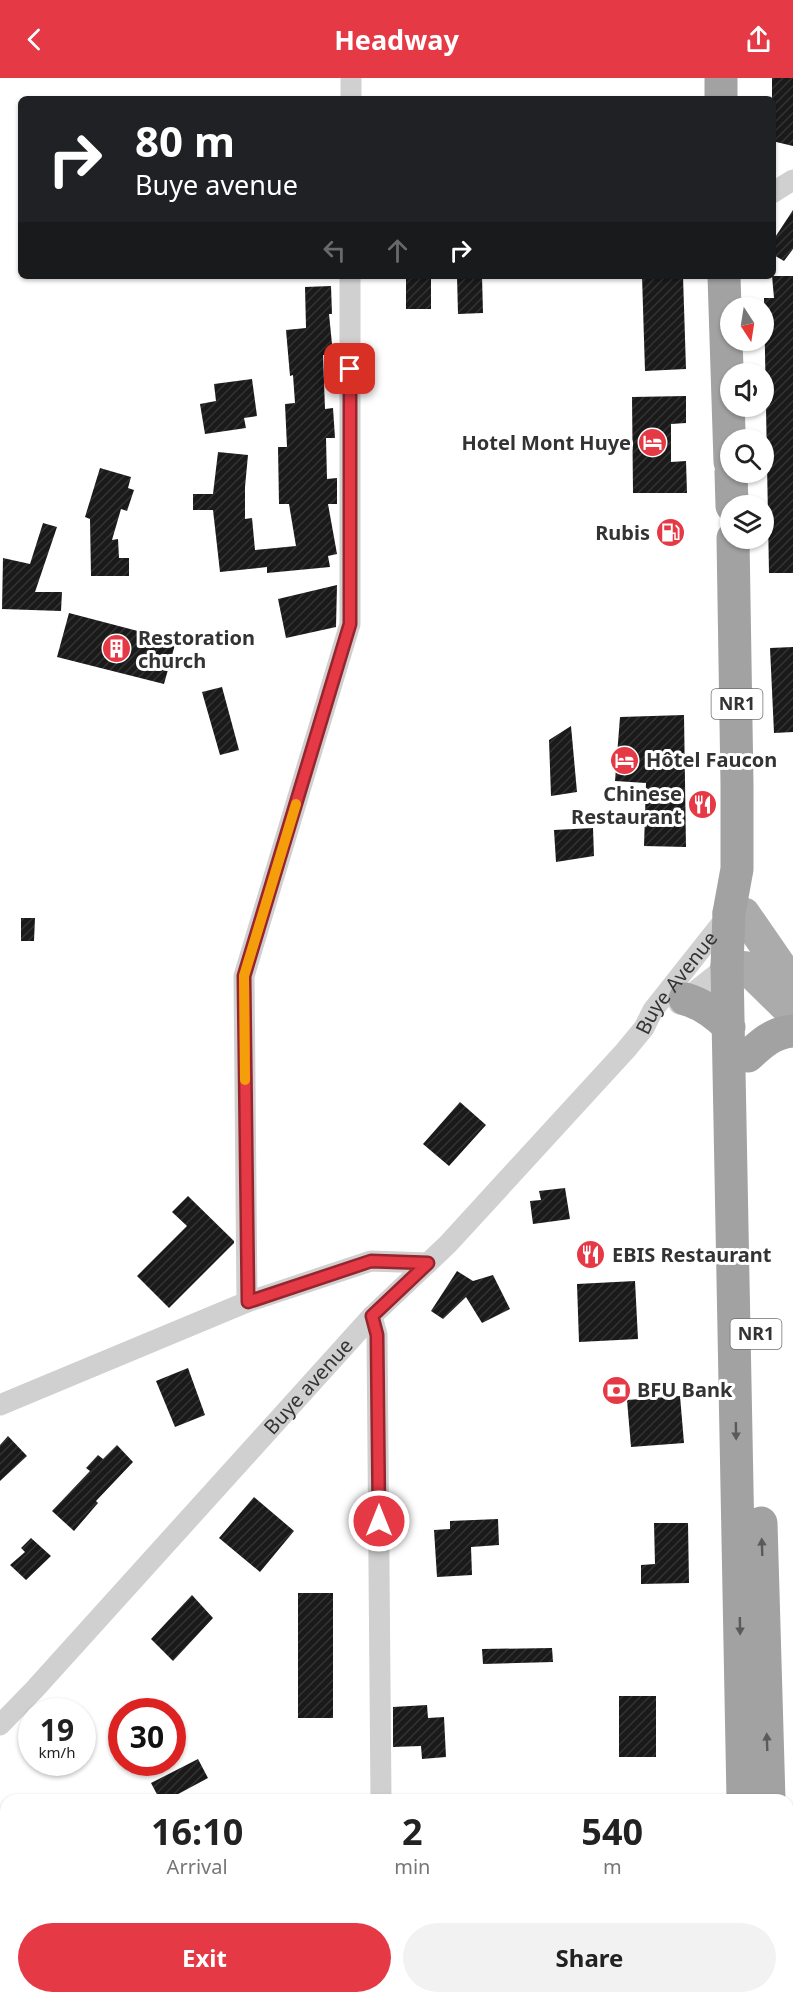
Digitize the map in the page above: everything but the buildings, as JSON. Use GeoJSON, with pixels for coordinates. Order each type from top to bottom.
{"type":"FeatureCollection","features":[{"type":"Feature","properties":{"kind":"highway"},"geometry":{"type":"LineString","coordinates":[[721,78],[721,96]]}},
{"type":"Feature","properties":{"kind":"highway"},"geometry":{"type":"LineString","coordinates":[[724,279],[729,429]]}},
{"type":"Feature","properties":{"kind":"highway","name":"NR1"},"geometry":{"type":"LineString","coordinates":[[733,549],[737,761],[737,967],[748,1056],[741,1156],[743,1794]]}},
{"type":"Feature","properties":{"kind":"highway","name":"NR1"},"geometry":{"type":"LineString","coordinates":[[737,967],[729,1027],[741,1156],[769,1794]]}},
{"type":"Feature","properties":{"kind":"highway"},"geometry":{"type":"LineString","coordinates":[[685,999],[706,1008],[729,1027]]}},
{"type":"Feature","properties":{"kind":"highway"},"geometry":{"type":"LineString","coordinates":[[748,1056],[764,1041],[778,1033],[793,1031]]}},
{"type":"Feature","properties":{"kind":"main road"},"geometry":{"type":"LineString","coordinates":[[737,913],[793,985]]}},
{"type":"Feature","properties":{"kind":"main road"},"geometry":{"type":"LineString","coordinates":[[737,967],[793,1013]]}},
{"type":"Feature","properties":{"kind":"street"},"geometry":{"type":"LineString","coordinates":[[351,78],[351,96]]}},
{"type":"Feature","properties":{"kind":"street"},"geometry":{"type":"LineString","coordinates":[[776,176],[793,174]]}},
{"type":"Feature","properties":{"kind":"street"},"geometry":{"type":"LineString","coordinates":[[776,191],[793,180]]}},
{"type":"Feature","properties":{"kind":"street"},"geometry":{"type":"LineString","coordinates":[[248,1302],[244,976],[350,624],[350,279]]}},
{"type":"Feature","properties":{"kind":"street","name":"Buye Avenue"},"geometry":{"type":"LineString","coordinates":[[644,1028],[653,1010],[737,913]]}},
{"type":"Feature","properties":{"kind":"street","name":"Buye Avenue"},"geometry":{"type":"LineString","coordinates":[[644,1028],[655,1023],[685,999],[737,967]]}},
{"type":"Feature","properties":{"kind":"street","name":"Buye avenue"},"geometry":{"type":"LineString","coordinates":[[0,1725],[372,1316],[456,1236],[644,1028]]}},
{"type":"Feature","properties":{"kind":"street"},"geometry":{"type":"LineString","coordinates":[[0,1405],[248,1302],[371,1261],[428,1263]]}},
{"type":"Feature","properties":{"kind":"street"},"geometry":{"type":"LineString","coordinates":[[372,1316],[377,1335],[381,1794]]}},
{"type":"Feature","properties":{"kind":"slow traffic"},"geometry":{"type":"LineString","coordinates":[[245,1080],[244,976],[296,804]]}},
{"type":"Feature","properties":{"kind":"place","name":"Hotel Mont Huye"},"geometry":{"type":"Point","coordinates":[652,443]}},
{"type":"Feature","properties":{"kind":"place","name":"Rubis"},"geometry":{"type":"Point","coordinates":[671,533]}},
{"type":"Feature","properties":{"kind":"place","name":"Restoration church"},"geometry":{"type":"Point","coordinates":[117,649]}},
{"type":"Feature","properties":{"kind":"place","name":"Hôtel Faucon"},"geometry":{"type":"Point","coordinates":[625,760]}},
{"type":"Feature","properties":{"kind":"place","name":"Chinese Restaurant"},"geometry":{"type":"Point","coordinates":[703,805]}},
{"type":"Feature","properties":{"kind":"place","name":"EBIS Restaurant"},"geometry":{"type":"Point","coordinates":[591,1255]}},
{"type":"Feature","properties":{"kind":"place","name":"BFU Bank"},"geometry":{"type":"Point","coordinates":[616,1390]}},
{"type":"Feature","properties":{"kind":"route"},"geometry":{"type":"LineString","coordinates":[[350,369],[350,624],[244,976],[248,1302],[371,1261],[428,1263],[372,1316],[377,1335],[379,1521]]}}]}
